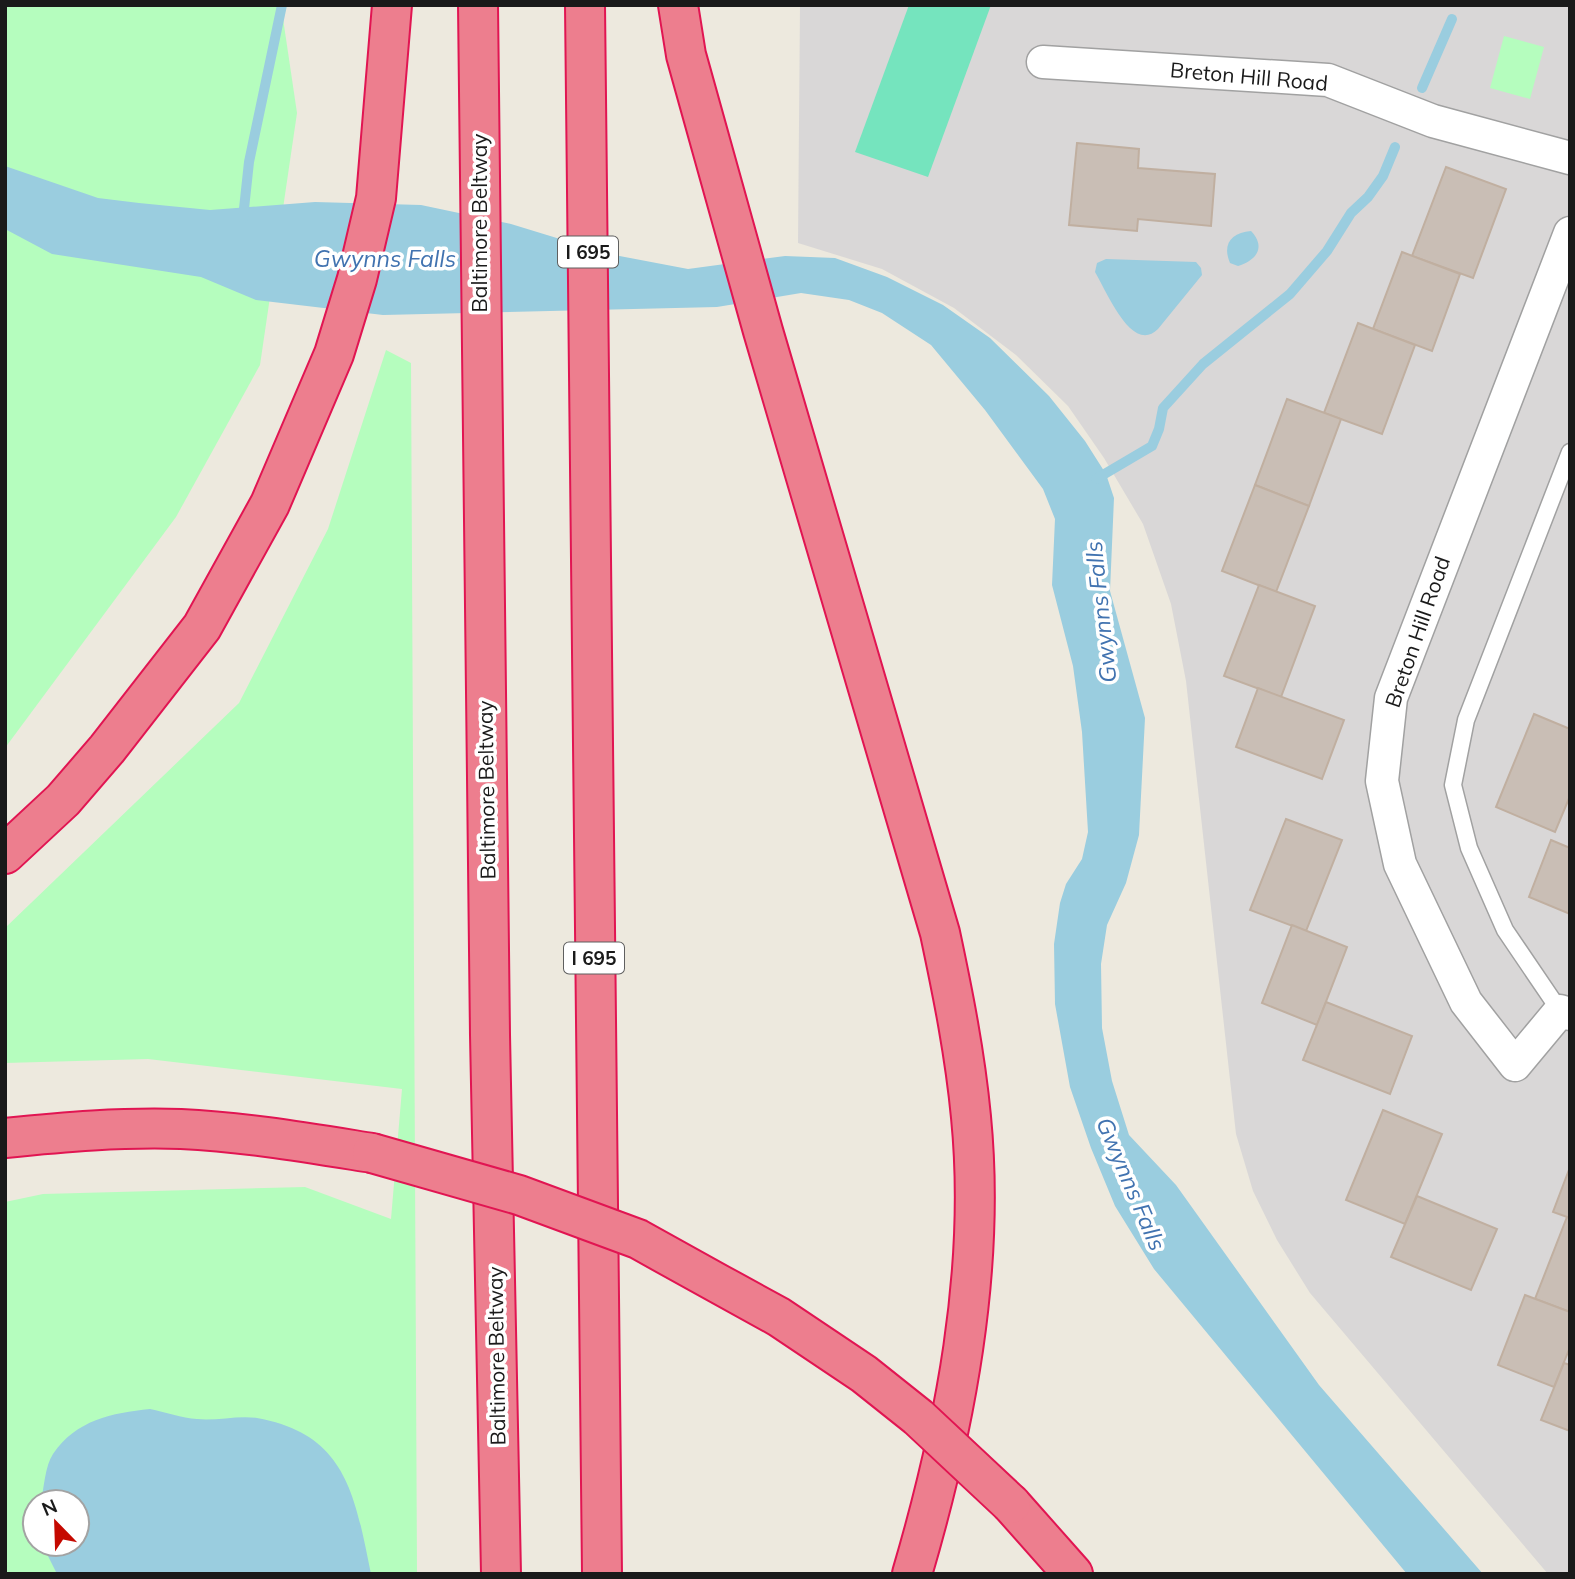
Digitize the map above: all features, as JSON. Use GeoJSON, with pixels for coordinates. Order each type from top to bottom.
{"type":"FeatureCollection","features":[{"type":"Feature","properties":{"kind":"highway"},"geometry":{"type":"LineString","coordinates":[[5,855],[62,800],[107,749],[202,627],[270,504],[334,354],[357,279],[376,198],[392,5]]}},
{"type":"Feature","properties":{"kind":"highway","name":"Baltimore Beltway"},"geometry":{"type":"LineString","coordinates":[[478,5],[501,1574]]}},
{"type":"Feature","properties":{"kind":"highway","name":"I 695"},"geometry":{"type":"LineString","coordinates":[[585,5],[602,1574]]}},
{"type":"Feature","properties":{"kind":"highway"},"geometry":{"type":"LineString","coordinates":[[678,5],[686,55],[763,331],[940,933],[959,1024],[972,1119],[974,1236],[963,1346],[937,1487],[912,1574]]}},
{"type":"Feature","properties":{"kind":"highway"},"geometry":{"type":"LineString","coordinates":[[5,1138],[87,1129],[182,1129],[275,1138],[372,1153],[519,1195],[626,1235],[779,1317],[864,1374],[918,1417],[1011,1504],[1073,1574]]}},
{"type":"Feature","properties":{"kind":"street","name":"Breton Hill Road"},"geometry":{"type":"LineString","coordinates":[[1043,62],[1328,80],[1433,121],[1570,158]]}},
{"type":"Feature","properties":{"kind":"street","name":"Breton Hill Road"},"geometry":{"type":"LineString","coordinates":[[1565,1013],[1515,1065],[1466,1002],[1405,875],[1390,824],[1382,781],[1391,698],[1570,233]]}},
{"type":"Feature","properties":{"kind":"lane"},"geometry":{"type":"LineString","coordinates":[[1565,1013],[1505,930],[1469,848],[1453,785],[1466,720],[1570,452]]}},
{"type":"Feature","properties":{"kind":"shaded area"},"geometry":{"type":"Polygon","coordinates":[[[800,5],[1570,7],[1570,1574],[1548,1574],[1310,1293],[1277,1240],[1253,1191],[1236,1134],[1186,681],[1171,604],[1143,524],[1104,458],[1068,406],[1016,355],[954,308],[882,269],[798,243],[800,5]]]}},
{"type":"Feature","properties":{"kind":"green space"},"geometry":{"type":"Polygon","coordinates":[[[5,5],[281,5],[297,113],[260,365],[176,517],[5,748],[5,5]]]}},
{"type":"Feature","properties":{"kind":"green space"},"geometry":{"type":"Polygon","coordinates":[[[909,5],[991,5],[928,177],[855,152],[909,5]]]}},
{"type":"Feature","properties":{"kind":"green space"},"geometry":{"type":"Polygon","coordinates":[[[1504,36],[1544,47],[1530,99],[1490,88],[1504,36]]]}},
{"type":"Feature","properties":{"kind":"green space"},"geometry":{"type":"Polygon","coordinates":[[[386,350],[411,363],[417,1574],[5,1574],[5,1202],[43,1194],[305,1187],[391,1219],[402,1089],[148,1059],[5,1063],[5,928],[239,703],[328,529],[386,350]]]}},
{"type":"Feature","properties":{"kind":"water","name":"Gwynns Falls"},"geometry":{"type":"Polygon","coordinates":[[[5,166],[98,198],[210,210],[315,202],[421,205],[511,224],[609,254],[688,269],[785,256],[835,258],[887,277],[943,305],[990,338],[1049,396],[1085,441],[1106,474],[1114,498],[1110,591],[1145,718],[1139,835],[1126,883],[1107,925],[1101,964],[1102,1028],[1112,1081],[1129,1135],[1176,1185],[1319,1385],[1483,1574],[1407,1574],[1154,1269],[1115,1206],[1070,1087],[1055,1004],[1054,944],[1060,903],[1066,884],[1082,859],[1088,832],[1082,732],[1073,666],[1052,585],[1055,519],[1043,489],[985,410],[931,345],[882,313],[849,300],[801,293],[717,307],[383,315],[256,300],[201,277],[52,254],[5,229],[5,166]]]}},
{"type":"Feature","properties":{"kind":"water"},"geometry":{"type":"Polygon","coordinates":[[[1251,231],[1258,242],[1254,257],[1238,266],[1230,263],[1227,250],[1230,241],[1238,234],[1251,231]]]}},
{"type":"Feature","properties":{"kind":"water"},"geometry":{"type":"Polygon","coordinates":[[[1106,259],[1196,262],[1202,275],[1158,329],[1148,335],[1139,334],[1121,318],[1095,272],[1097,263],[1106,259]]]}},
{"type":"Feature","properties":{"kind":"water"},"geometry":{"type":"Polygon","coordinates":[[[150,1409],[197,1419],[257,1418],[287,1426],[311,1438],[328,1454],[342,1473],[352,1495],[371,1574],[57,1574],[49,1558],[91,1558],[91,1488],[43,1488],[50,1459],[62,1442],[73,1433],[96,1420],[150,1409]]]}},
{"type":"Feature","properties":{"kind":"building"},"geometry":{"type":"Polygon","coordinates":[[[1077,143],[1139,149],[1138,168],[1215,174],[1211,226],[1138,219],[1137,231],[1069,225],[1077,143]]]}},
{"type":"Feature","properties":{"kind":"building"},"geometry":{"type":"Polygon","coordinates":[[[1446,167],[1506,189],[1473,278],[1412,256],[1446,167]]]}},
{"type":"Feature","properties":{"kind":"building"},"geometry":{"type":"Polygon","coordinates":[[[1402,252],[1460,274],[1432,351],[1373,329],[1402,252]]]}},
{"type":"Feature","properties":{"kind":"building"},"geometry":{"type":"Polygon","coordinates":[[[1358,323],[1415,345],[1382,434],[1324,413],[1358,323]]]}},
{"type":"Feature","properties":{"kind":"building"},"geometry":{"type":"Polygon","coordinates":[[[1287,399],[1341,419],[1309,506],[1255,485],[1287,399]]]}},
{"type":"Feature","properties":{"kind":"building"},"geometry":{"type":"Polygon","coordinates":[[[1255,485],[1309,506],[1276,592],[1222,571],[1255,485]]]}},
{"type":"Feature","properties":{"kind":"building"},"geometry":{"type":"Polygon","coordinates":[[[1259,585],[1315,606],[1281,697],[1224,676],[1259,585]]]}},
{"type":"Feature","properties":{"kind":"building"},"geometry":{"type":"Polygon","coordinates":[[[1258,688],[1344,720],[1322,779],[1236,747],[1258,688]]]}},
{"type":"Feature","properties":{"kind":"building"},"geometry":{"type":"Polygon","coordinates":[[[1534,714],[1570,729],[1570,796],[1555,832],[1496,807],[1534,714]]]}},
{"type":"Feature","properties":{"kind":"building"},"geometry":{"type":"Polygon","coordinates":[[[1286,819],[1342,840],[1306,931],[1250,910],[1286,819]]]}},
{"type":"Feature","properties":{"kind":"building"},"geometry":{"type":"Polygon","coordinates":[[[1551,840],[1570,848],[1570,914],[1529,897],[1551,840]]]}},
{"type":"Feature","properties":{"kind":"building"},"geometry":{"type":"Polygon","coordinates":[[[1292,925],[1347,947],[1317,1025],[1262,1003],[1292,925]]]}},
{"type":"Feature","properties":{"kind":"building"},"geometry":{"type":"Polygon","coordinates":[[[1326,1002],[1412,1036],[1390,1094],[1303,1060],[1326,1002]]]}},
{"type":"Feature","properties":{"kind":"building"},"geometry":{"type":"Polygon","coordinates":[[[1383,1110],[1442,1134],[1405,1224],[1346,1200],[1383,1110]]]}},
{"type":"Feature","properties":{"kind":"building"},"geometry":{"type":"Polygon","coordinates":[[[1570,1167],[1570,1218],[1553,1212],[1570,1167]]]}},
{"type":"Feature","properties":{"kind":"building"},"geometry":{"type":"Polygon","coordinates":[[[1417,1196],[1497,1229],[1471,1290],[1391,1257],[1417,1196]]]}},
{"type":"Feature","properties":{"kind":"building"},"geometry":{"type":"Polygon","coordinates":[[[1567,1217],[1570,1218],[1570,1312],[1535,1299],[1567,1217]]]}},
{"type":"Feature","properties":{"kind":"building"},"geometry":{"type":"Polygon","coordinates":[[[1525,1295],[1570,1312],[1570,1347],[1554,1387],[1498,1365],[1525,1295]]]}},
{"type":"Feature","properties":{"kind":"building"},"geometry":{"type":"Polygon","coordinates":[[[1564,1363],[1570,1365],[1570,1431],[1541,1420],[1564,1363]]]}},
{"type":"Feature","properties":{"kind":"waterway"},"geometry":{"type":"LineString","coordinates":[[243,218],[249,162],[282,5]]}},
{"type":"Feature","properties":{"kind":"waterway"},"geometry":{"type":"LineString","coordinates":[[1422,88],[1452,19]]}},
{"type":"Feature","properties":{"kind":"waterway"},"geometry":{"type":"LineString","coordinates":[[1096,479],[1152,446],[1163,408],[1203,364],[1290,294],[1327,251],[1351,213],[1368,197],[1383,176],[1395,147]]}}]}
